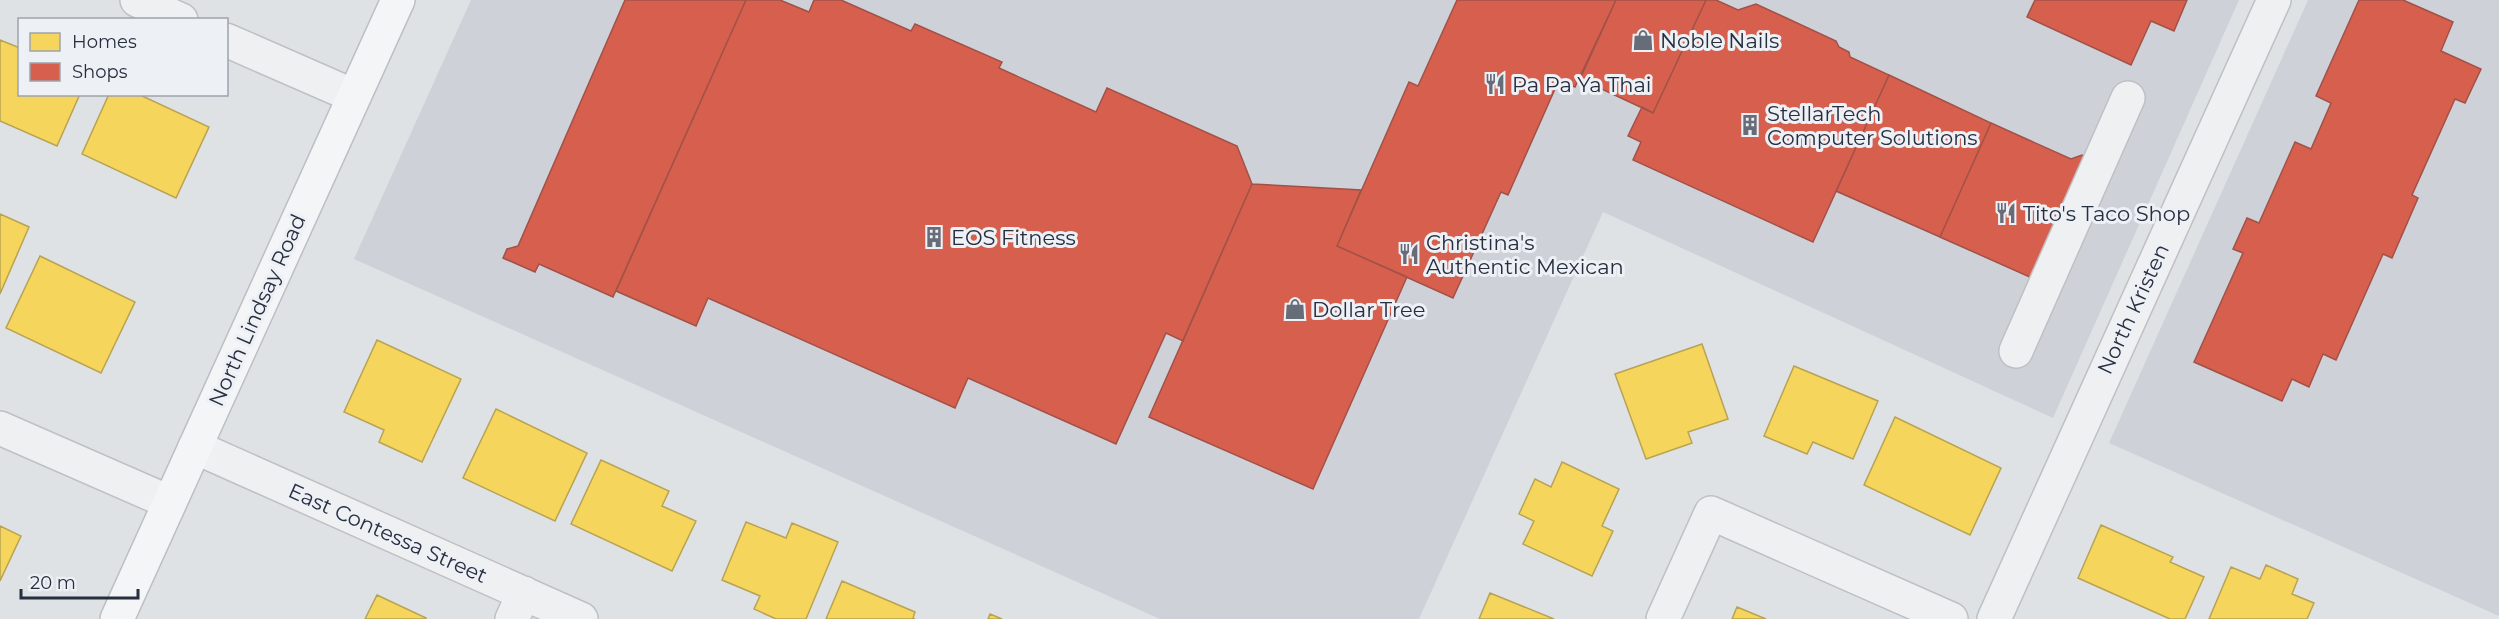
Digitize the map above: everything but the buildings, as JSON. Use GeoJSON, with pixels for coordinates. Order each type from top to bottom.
{"type":"FeatureCollection","features":[{"type":"Feature","properties":{"kind":"main road","name":"North Lindsay Road"},"geometry":{"type":"LineString","coordinates":[[117,619],[398,0]]}},
{"type":"Feature","properties":{"kind":"street"},"geometry":{"type":"LineString","coordinates":[[137,0],[177,18]]}},
{"type":"Feature","properties":{"kind":"street","name":"North Kristen"},"geometry":{"type":"LineString","coordinates":[[1994,619],[2274,0]]}},
{"type":"Feature","properties":{"kind":"street"},"geometry":{"type":"LineString","coordinates":[[228,41],[354,96]]}},
{"type":"Feature","properties":{"kind":"street"},"geometry":{"type":"LineString","coordinates":[[2016,351],[2128,98]]}},
{"type":"Feature","properties":{"kind":"street"},"geometry":{"type":"LineString","coordinates":[[0,428],[169,502]]}},
{"type":"Feature","properties":{"kind":"street","name":"East Contessa Street"},"geometry":{"type":"LineString","coordinates":[[195,447],[518,606],[581,619]]}},
{"type":"Feature","properties":{"kind":"street"},"geometry":{"type":"LineString","coordinates":[[1663,619],[1711,513],[1952,619]]}},
{"type":"Feature","properties":{"kind":"shaded area"},"geometry":{"type":"Polygon","coordinates":[[[471,0],[2239,0],[2053,418],[1603,212],[1419,619],[1160,619],[354,259],[471,0]]]}},
{"type":"Feature","properties":{"kind":"shaded area"},"geometry":{"type":"Polygon","coordinates":[[[2308,0],[2499,0],[2499,616],[2109,443],[2308,0]]]}},
{"type":"Feature","properties":{"kind":"place","name":"Noble Nails"},"geometry":{"type":"Point","coordinates":[1643,40]}},
{"type":"Feature","properties":{"kind":"place","name":"Pa Pa Ya Thai"},"geometry":{"type":"Point","coordinates":[1495,84]}},
{"type":"Feature","properties":{"kind":"place","name":"StellarTech Computer Solutions"},"geometry":{"type":"Point","coordinates":[1750,125]}},
{"type":"Feature","properties":{"kind":"place","name":"Tito's Taco Shop"},"geometry":{"type":"Point","coordinates":[2006,213]}},
{"type":"Feature","properties":{"kind":"place","name":"EOS Fitness"},"geometry":{"type":"Point","coordinates":[934,237]}},
{"type":"Feature","properties":{"kind":"place","name":"Christina's Authentic Mexican"},"geometry":{"type":"Point","coordinates":[1409,254]}},
{"type":"Feature","properties":{"kind":"place","name":"Dollar Tree"},"geometry":{"type":"Point","coordinates":[1295,309]}}]}
